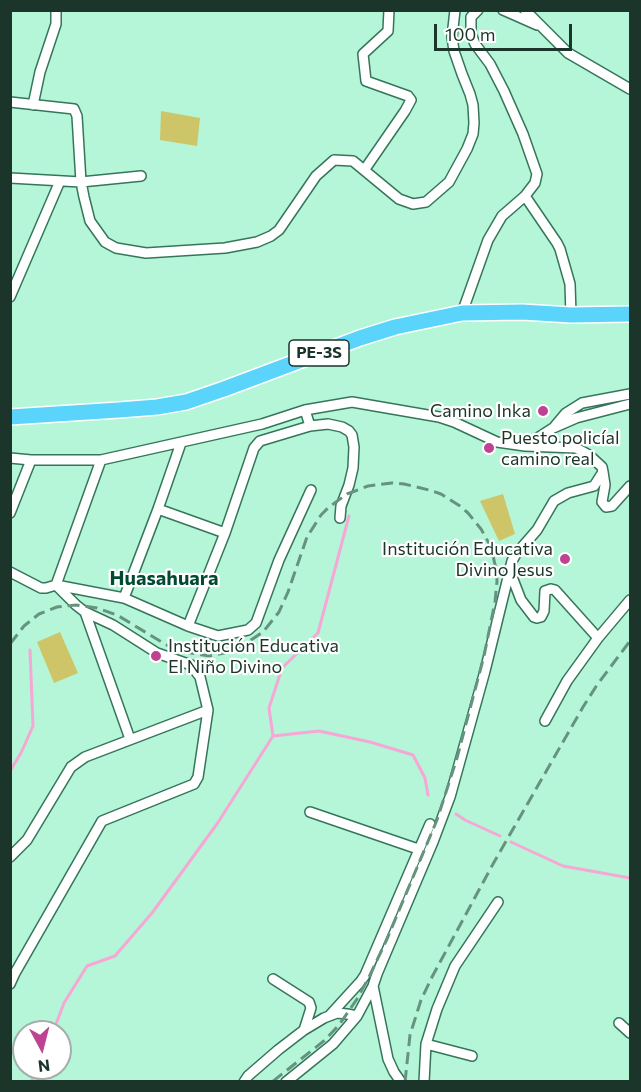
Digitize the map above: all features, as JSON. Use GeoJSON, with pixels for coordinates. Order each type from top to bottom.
{"type":"FeatureCollection","features":[{"type":"Feature","properties":{"kind":"highway","name":"PE-3S"},"geometry":{"type":"LineString","coordinates":[[10,417],[157,407],[186,402],[360,338],[395,327],[462,313],[630,314]]}},
{"type":"Feature","properties":{"kind":"street"},"geometry":{"type":"LineString","coordinates":[[33,105],[40,72],[56,24],[56,10]]}},
{"type":"Feature","properties":{"kind":"street"},"geometry":{"type":"LineString","coordinates":[[365,169],[411,100],[408,96],[366,81],[363,54],[388,31],[389,10]]}},
{"type":"Feature","properties":{"kind":"street"},"geometry":{"type":"LineString","coordinates":[[10,102],[74,109],[77,116],[81,182],[90,221],[105,242],[123,250],[146,253],[225,248],[257,242],[279,230],[316,176],[334,160],[350,160],[365,169],[399,199],[413,204],[426,202],[449,182],[467,149],[473,134],[474,123],[470,94],[455,56],[453,37],[455,10]]}},
{"type":"Feature","properties":{"kind":"street"},"geometry":{"type":"LineString","coordinates":[[462,313],[488,240],[502,216],[525,196],[535,183],[537,174],[504,91],[471,34],[471,17],[478,10]]}},
{"type":"Feature","properties":{"kind":"street"},"geometry":{"type":"LineString","coordinates":[[503,10],[545,29]]}},
{"type":"Feature","properties":{"kind":"street"},"geometry":{"type":"LineString","coordinates":[[525,10],[568,53],[630,89]]}},
{"type":"Feature","properties":{"kind":"street"},"geometry":{"type":"LineString","coordinates":[[10,178],[81,182],[141,176]]}},
{"type":"Feature","properties":{"kind":"street"},"geometry":{"type":"LineString","coordinates":[[10,297],[60,180]]}},
{"type":"Feature","properties":{"kind":"street"},"geometry":{"type":"LineString","coordinates":[[525,196],[560,249],[570,284],[570,315]]}},
{"type":"Feature","properties":{"kind":"street"},"geometry":{"type":"LineString","coordinates":[[553,428],[566,413],[582,403],[630,394]]}},
{"type":"Feature","properties":{"kind":"street"},"geometry":{"type":"LineString","coordinates":[[10,458],[101,460],[262,424],[305,410],[352,402],[439,417],[497,442],[525,446],[576,448],[589,455],[602,467],[605,485],[602,499],[606,507],[612,506],[630,486]]}},
{"type":"Feature","properties":{"kind":"street"},"geometry":{"type":"LineString","coordinates":[[525,446],[553,428],[576,418],[630,404]]}},
{"type":"Feature","properties":{"kind":"street"},"geometry":{"type":"LineString","coordinates":[[305,410],[310,426]]}},
{"type":"Feature","properties":{"kind":"street"},"geometry":{"type":"LineString","coordinates":[[188,626],[225,533],[254,448],[260,441],[310,426],[328,424],[349,431],[354,447],[353,468],[340,507],[340,518]]}},
{"type":"Feature","properties":{"kind":"street"},"geometry":{"type":"LineString","coordinates":[[124,598],[181,443]]}},
{"type":"Feature","properties":{"kind":"street"},"geometry":{"type":"LineString","coordinates":[[10,513],[31,460]]}},
{"type":"Feature","properties":{"kind":"street"},"geometry":{"type":"LineString","coordinates":[[56,585],[101,460]]}},
{"type":"Feature","properties":{"kind":"street"},"geometry":{"type":"LineString","coordinates":[[286,1082],[333,1044],[357,1016],[373,986],[445,813],[485,671],[509,569],[516,554],[537,530],[554,501],[568,493],[594,486],[603,472]]}},
{"type":"Feature","properties":{"kind":"street"},"geometry":{"type":"LineString","coordinates":[[10,572],[40,588],[56,585],[124,598],[188,626],[218,636],[248,630],[256,623],[279,560],[311,489]]}},
{"type":"Feature","properties":{"kind":"street"},"geometry":{"type":"LineString","coordinates":[[158,509],[225,533]]}},
{"type":"Feature","properties":{"kind":"street"},"geometry":{"type":"LineString","coordinates":[[509,569],[521,600],[534,617],[541,617],[545,608],[545,591],[552,589],[598,638]]}},
{"type":"Feature","properties":{"kind":"street"},"geometry":{"type":"LineString","coordinates":[[10,984],[102,821],[194,784],[198,777],[208,710],[200,677],[191,665],[157,653],[113,625],[85,612],[56,585]]}},
{"type":"Feature","properties":{"kind":"street"},"geometry":{"type":"LineString","coordinates":[[545,721],[567,681],[598,638],[630,600]]}},
{"type":"Feature","properties":{"kind":"street"},"geometry":{"type":"LineString","coordinates":[[85,612],[130,740]]}},
{"type":"Feature","properties":{"kind":"street"},"geometry":{"type":"LineString","coordinates":[[10,857],[27,840],[71,767],[85,757],[208,710]]}},
{"type":"Feature","properties":{"kind":"street"},"geometry":{"type":"LineString","coordinates":[[310,812],[420,846],[433,842]]}},
{"type":"Feature","properties":{"kind":"street"},"geometry":{"type":"LineString","coordinates":[[244,1082],[248,1076],[304,1030],[330,1015],[361,981],[430,824]]}},
{"type":"Feature","properties":{"kind":"street"},"geometry":{"type":"LineString","coordinates":[[424,1082],[426,1044],[437,1009],[455,966],[498,902]]}},
{"type":"Feature","properties":{"kind":"street"},"geometry":{"type":"LineString","coordinates":[[273,979],[309,1002],[311,1008],[304,1030]]}},
{"type":"Feature","properties":{"kind":"street"},"geometry":{"type":"LineString","coordinates":[[373,986],[388,1059],[401,1082]]}},
{"type":"Feature","properties":{"kind":"street"},"geometry":{"type":"LineString","coordinates":[[330,1015],[343,1013],[357,1016]]}},
{"type":"Feature","properties":{"kind":"street"},"geometry":{"type":"LineString","coordinates":[[619,1023],[630,1033]]}},
{"type":"Feature","properties":{"kind":"street"},"geometry":{"type":"LineString","coordinates":[[426,1044],[472,1056]]}},
{"type":"Feature","properties":{"kind":"shaded area"},"geometry":{"type":"Polygon","coordinates":[[[161,111],[200,118],[197,146],[160,140],[161,111]]]}},
{"type":"Feature","properties":{"kind":"shaded area"},"geometry":{"type":"Polygon","coordinates":[[[503,494],[515,534],[499,541],[480,501],[503,494]]]}},
{"type":"Feature","properties":{"kind":"shaded area"},"geometry":{"type":"Polygon","coordinates":[[[60,632],[78,673],[54,683],[37,642],[60,632]]]}},
{"type":"Feature","properties":{"kind":"waterway"},"geometry":{"type":"LineString","coordinates":[[58,1020],[64,1003],[87,966],[115,956],[152,913],[217,824],[273,736],[269,708],[282,668],[318,633],[349,516]]}},
{"type":"Feature","properties":{"kind":"waterway"},"geometry":{"type":"LineString","coordinates":[[10,771],[33,726],[30,650]]}},
{"type":"Feature","properties":{"kind":"waterway"},"geometry":{"type":"LineString","coordinates":[[273,736],[319,731],[370,742],[413,755],[425,778],[428,795]]}},
{"type":"Feature","properties":{"kind":"waterway"},"geometry":{"type":"LineString","coordinates":[[456,814],[500,836]]}},
{"type":"Feature","properties":{"kind":"waterway"},"geometry":{"type":"LineString","coordinates":[[511,842],[563,866],[630,878]]}},
{"type":"Feature","properties":{"kind":"railway"},"geometry":{"type":"LineString","coordinates":[[10,644],[24,626],[39,614],[57,607],[76,605],[97,608],[117,615],[170,647],[184,652],[209,656],[239,648],[263,632],[279,612],[307,537],[321,515],[347,494],[368,486],[404,484],[441,494],[460,506],[481,529],[491,547],[496,569],[495,602],[484,656],[457,758],[437,820],[387,939],[357,999],[339,1025],[325,1040],[272,1082]]}},
{"type":"Feature","properties":{"kind":"railway"},"geometry":{"type":"LineString","coordinates":[[405,1082],[410,1035],[421,1000],[432,977],[493,864],[583,707],[630,641]]}},
{"type":"Feature","properties":{"kind":"place","name":"Camino Inka"},"geometry":{"type":"Point","coordinates":[543,411]}},
{"type":"Feature","properties":{"kind":"place","name":"Puesto policíal camino real"},"geometry":{"type":"Point","coordinates":[489,448]}},
{"type":"Feature","properties":{"kind":"place","name":"Institución Educativa Divino Jesus"},"geometry":{"type":"Point","coordinates":[565,559]}},
{"type":"Feature","properties":{"kind":"place","name":"Institución Educativa El Niño Divino"},"geometry":{"type":"Point","coordinates":[156,656]}},
{"type":"Feature","properties":{"kind":"district","name":"Huasahuara"},"geometry":{"type":"Point","coordinates":[164,578]}}]}
